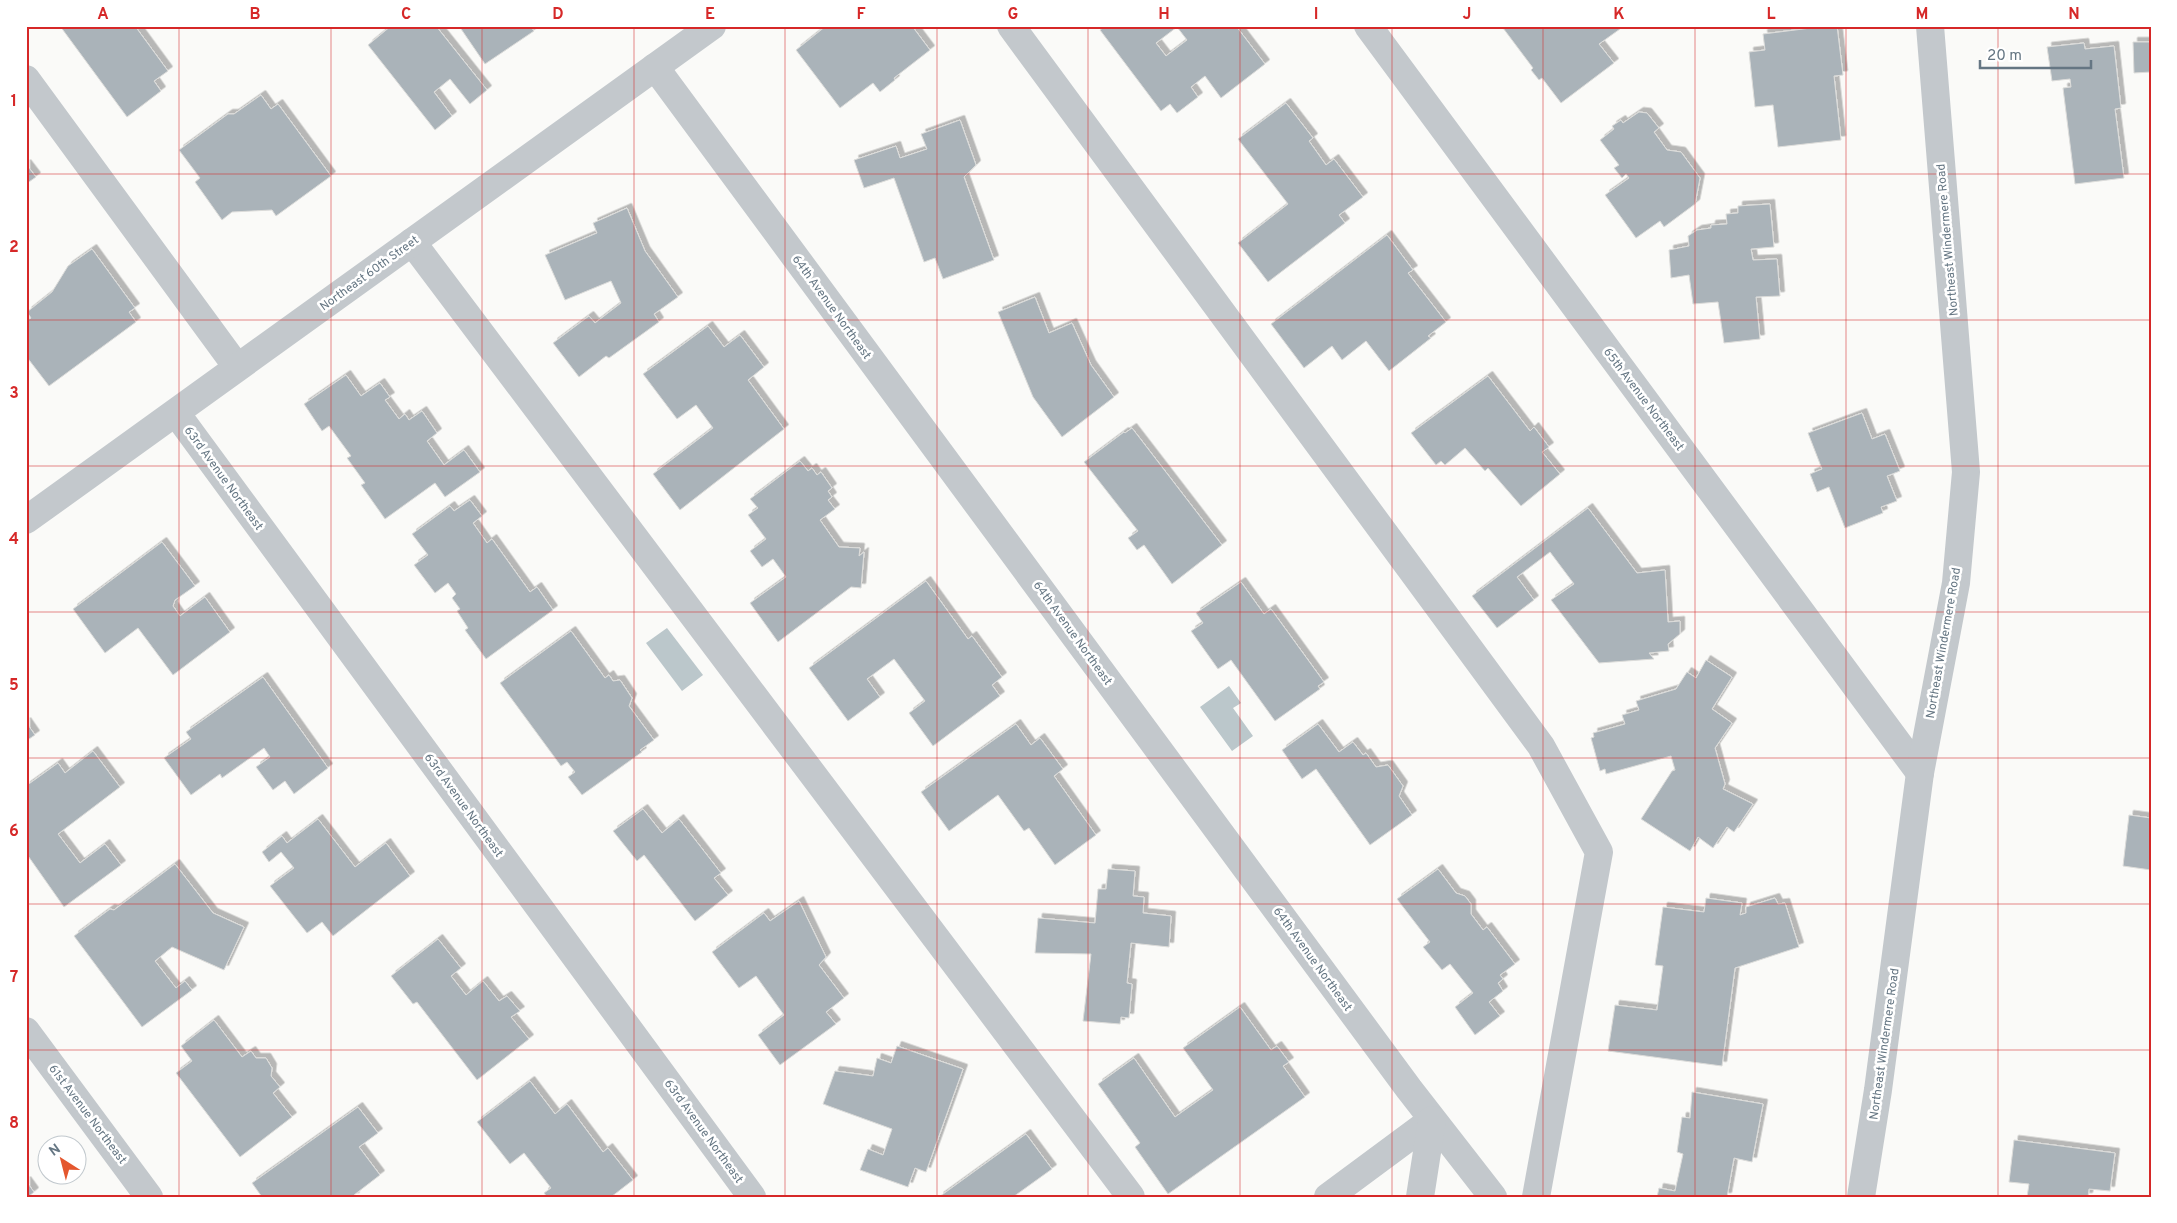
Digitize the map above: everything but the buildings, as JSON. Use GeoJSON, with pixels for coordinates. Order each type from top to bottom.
{"type":"FeatureCollection","features":[{"type":"Feature","properties":{"kind":"street","name":"Northeast 60th Street"},"geometry":{"type":"LineString","coordinates":[[26,520],[712,26]]}},
{"type":"Feature","properties":{"kind":"street"},"geometry":{"type":"LineString","coordinates":[[1012,26],[1541,746],[1599,852],[1536,1197]]}},
{"type":"Feature","properties":{"kind":"street","name":"65th Avenue Northeast"},"geometry":{"type":"LineString","coordinates":[[1368,26],[1920,773]]}},
{"type":"Feature","properties":{"kind":"street","name":"Northeast Windermere Road"},"geometry":{"type":"LineString","coordinates":[[1861,1197],[1879,1081],[1920,773],[1956,584],[1966,472],[1930,26]]}},
{"type":"Feature","properties":{"kind":"street","name":"64th Avenue Northeast"},"geometry":{"type":"LineString","coordinates":[[655,67],[1432,1120],[1493,1197]]}},
{"type":"Feature","properties":{"kind":"street"},"geometry":{"type":"LineString","coordinates":[[26,80],[237,367]]}},
{"type":"Feature","properties":{"kind":"street"},"geometry":{"type":"LineString","coordinates":[[412,242],[1131,1197]]}},
{"type":"Feature","properties":{"kind":"street","name":"63rd Avenue Northeast"},"geometry":{"type":"LineString","coordinates":[[176,413],[752,1197]]}},
{"type":"Feature","properties":{"kind":"street","name":"61st Avenue Northeast"},"geometry":{"type":"LineString","coordinates":[[26,1032],[149,1197]]}},
{"type":"Feature","properties":{"kind":"street"},"geometry":{"type":"LineString","coordinates":[[1328,1197],[1432,1120]]}},
{"type":"Feature","properties":{"kind":"street"},"geometry":{"type":"LineString","coordinates":[[1420,1197],[1432,1120]]}},
{"type":"Feature","properties":{"kind":"shaded area"},"geometry":{"type":"Polygon","coordinates":[[[667,628],[703,675],[682,691],[646,643],[667,628]]]}},
{"type":"Feature","properties":{"kind":"shaded area"},"geometry":{"type":"Polygon","coordinates":[[[1229,686],[1241,703],[1233,708],[1253,736],[1232,751],[1200,707],[1229,686]]]}}]}
